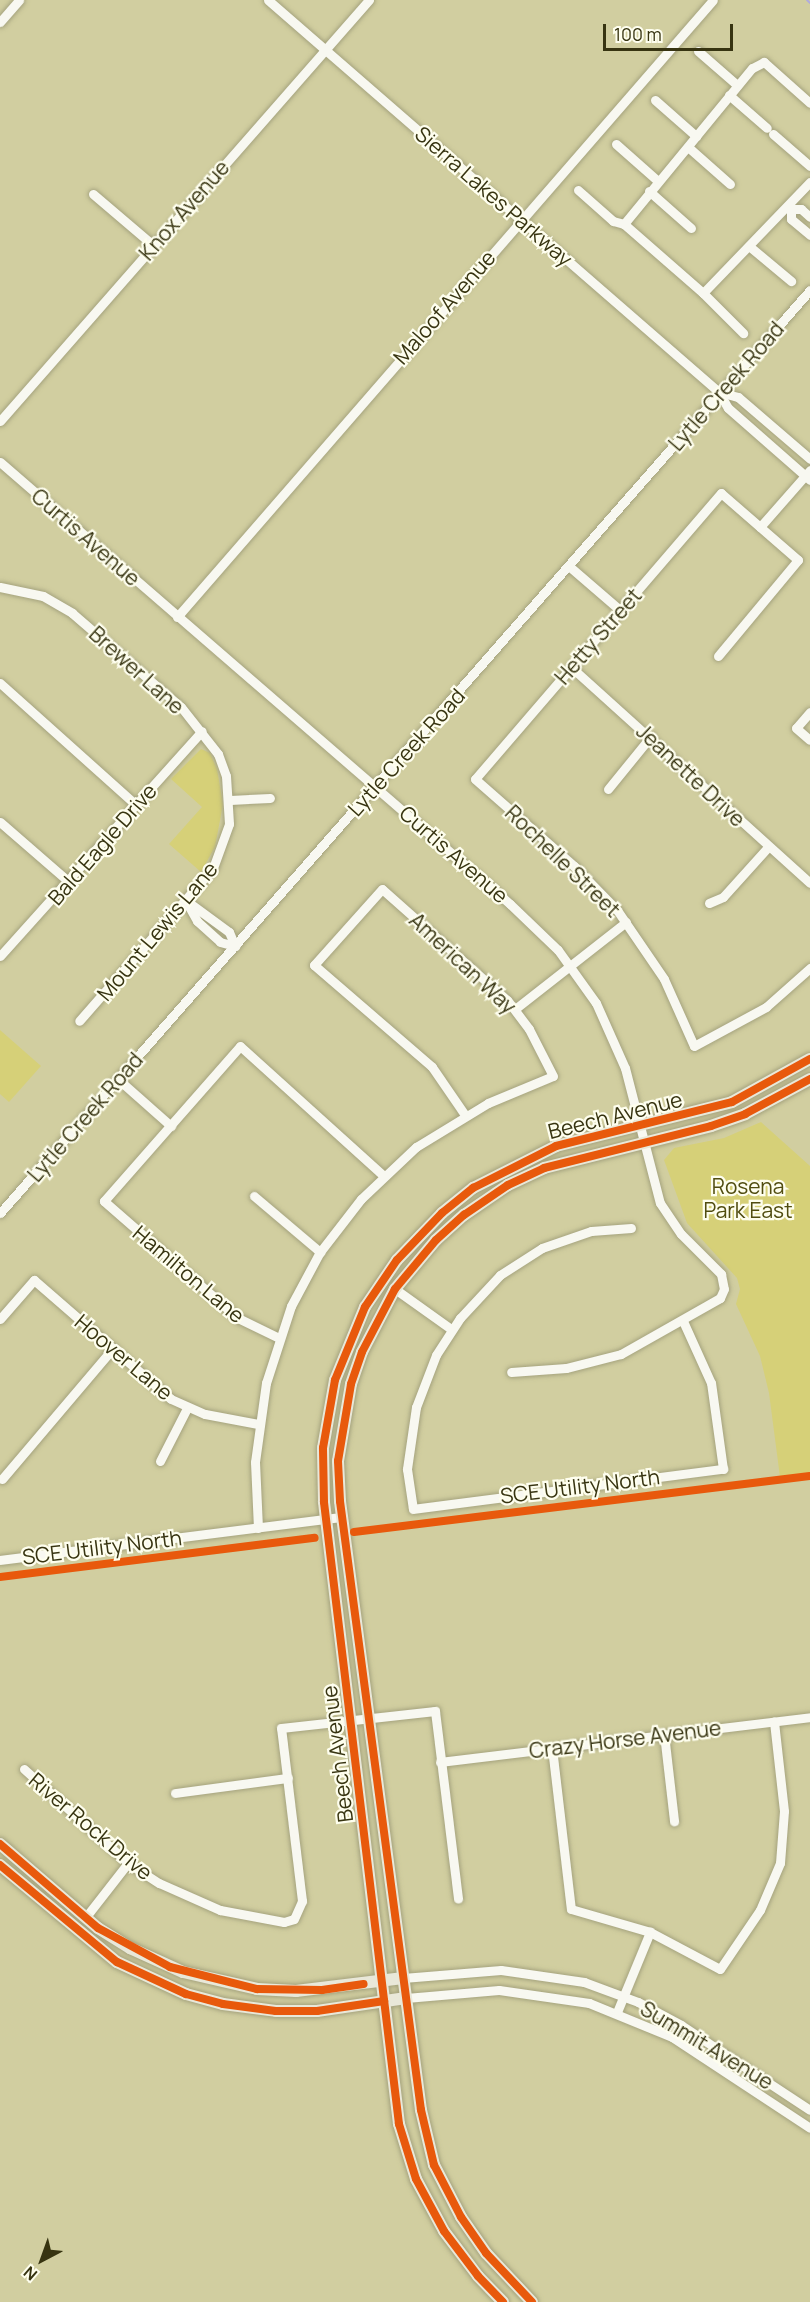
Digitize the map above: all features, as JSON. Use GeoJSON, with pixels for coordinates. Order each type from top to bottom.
{"type":"FeatureCollection","features":[{"type":"Feature","properties":{"kind":"main road","name":"Beech Avenue"},"geometry":{"type":"LineString","coordinates":[[503,2302],[457,2251],[416,2179],[399,2124],[325,1520],[323,1448],[335,1380],[365,1307],[397,1260],[442,1213],[499,1172],[556,1146],[732,1102],[810,1059]]}},
{"type":"Feature","properties":{"kind":"main road","name":"Beech Avenue"},"geometry":{"type":"LineString","coordinates":[[532,2302],[475,2238],[434,2165],[421,2110],[342,1517],[338,1461],[351,1384],[362,1352],[395,1289],[436,1240],[464,1215],[508,1185],[562,1162],[644,1143],[745,1114],[810,1079]]}},
{"type":"Feature","properties":{"kind":"main road","name":"Summit Avenue"},"geometry":{"type":"LineString","coordinates":[[0,1844],[85,1917],[156,1961],[219,1982],[296,1991],[403,1978]]}},
{"type":"Feature","properties":{"kind":"main road","name":"Summit Avenue"},"geometry":{"type":"LineString","coordinates":[[0,1865],[117,1962],[186,1994],[223,2004],[276,2011],[317,2011],[405,1998]]}},
{"type":"Feature","properties":{"kind":"street"},"geometry":{"type":"LineString","coordinates":[[0,22],[19,0]]}},
{"type":"Feature","properties":{"kind":"street","name":"Sierra Lakes Parkway"},"geometry":{"type":"LineString","coordinates":[[268,0],[719,392],[728,408],[808,475]]}},
{"type":"Feature","properties":{"kind":"street","name":"Knox Avenue"},"geometry":{"type":"LineString","coordinates":[[0,421],[369,0]]}},
{"type":"Feature","properties":{"kind":"street","name":"Maloof Avenue"},"geometry":{"type":"LineString","coordinates":[[177,617],[520,219],[713,0]]}},
{"type":"Feature","properties":{"kind":"street"},"geometry":{"type":"LineString","coordinates":[[698,51],[736,85]]}},
{"type":"Feature","properties":{"kind":"street"},"geometry":{"type":"LineString","coordinates":[[578,190],[614,221],[626,219],[688,147],[736,85],[752,68],[764,62],[810,103]]}},
{"type":"Feature","properties":{"kind":"street"},"geometry":{"type":"LineString","coordinates":[[729,94],[810,166]]}},
{"type":"Feature","properties":{"kind":"street"},"geometry":{"type":"LineString","coordinates":[[655,99],[696,136]]}},
{"type":"Feature","properties":{"kind":"street"},"geometry":{"type":"LineString","coordinates":[[616,144],[658,181]]}},
{"type":"Feature","properties":{"kind":"street"},"geometry":{"type":"LineString","coordinates":[[688,147],[730,184]]}},
{"type":"Feature","properties":{"kind":"street"},"geometry":{"type":"LineString","coordinates":[[700,292],[789,207],[810,182]]}},
{"type":"Feature","properties":{"kind":"street"},"geometry":{"type":"LineString","coordinates":[[649,191],[691,228]]}},
{"type":"Feature","properties":{"kind":"street"},"geometry":{"type":"LineString","coordinates":[[93,194],[153,245]]}},
{"type":"Feature","properties":{"kind":"street"},"geometry":{"type":"LineString","coordinates":[[789,207],[801,209],[810,217]]}},
{"type":"Feature","properties":{"kind":"street"},"geometry":{"type":"LineString","coordinates":[[789,207],[791,219],[810,235]]}},
{"type":"Feature","properties":{"kind":"street"},"geometry":{"type":"LineString","coordinates":[[626,219],[743,333]]}},
{"type":"Feature","properties":{"kind":"street"},"geometry":{"type":"LineString","coordinates":[[749,246],[791,281]]}},
{"type":"Feature","properties":{"kind":"street","name":"Lytle Creek Road"},"geometry":{"type":"LineString","coordinates":[[0,1213],[570,567],[719,392],[810,290]]}},
{"type":"Feature","properties":{"kind":"street","name":"Sierra Lakes Parkway"},"geometry":{"type":"LineString","coordinates":[[719,392],[738,397],[810,459]]}},
{"type":"Feature","properties":{"kind":"street","name":"Curtis Avenue"},"geometry":{"type":"LineString","coordinates":[[0,462],[542,933],[571,965],[616,1042],[660,1203],[681,1234],[720,1274],[724,1289],[720,1298],[683,1320]]}},
{"type":"Feature","properties":{"kind":"street"},"geometry":{"type":"LineString","coordinates":[[718,656],[798,560],[760,527],[808,475]]}},
{"type":"Feature","properties":{"kind":"street","name":"Hetty Street"},"geometry":{"type":"LineString","coordinates":[[475,779],[721,493],[760,527]]}},
{"type":"Feature","properties":{"kind":"street"},"geometry":{"type":"LineString","coordinates":[[570,567],[621,611]]}},
{"type":"Feature","properties":{"kind":"street","name":"Brewer Lane"},"geometry":{"type":"LineString","coordinates":[[0,587],[43,596],[72,613],[181,707],[218,754],[231,800]]}},
{"type":"Feature","properties":{"kind":"street","name":"Jeanette Drive"},"geometry":{"type":"LineString","coordinates":[[571,667],[651,735],[713,799],[810,883]]}},
{"type":"Feature","properties":{"kind":"street"},"geometry":{"type":"LineString","coordinates":[[0,683],[136,805]]}},
{"type":"Feature","properties":{"kind":"street"},"geometry":{"type":"LineString","coordinates":[[810,712],[796,728],[810,740]]}},
{"type":"Feature","properties":{"kind":"street","name":"Bald Eagle Drive"},"geometry":{"type":"LineString","coordinates":[[1,957],[202,731]]}},
{"type":"Feature","properties":{"kind":"street"},"geometry":{"type":"LineString","coordinates":[[608,789],[651,735]]}},
{"type":"Feature","properties":{"kind":"street","name":"Rochelle Street"},"geometry":{"type":"LineString","coordinates":[[475,779],[574,866],[626,922],[664,979],[694,1046],[761,1010],[810,968]]}},
{"type":"Feature","properties":{"kind":"street"},"geometry":{"type":"LineString","coordinates":[[231,800],[270,798]]}},
{"type":"Feature","properties":{"kind":"street","name":"Mount Lewis Lane"},"geometry":{"type":"LineString","coordinates":[[80,1021],[186,901],[219,856],[229,824],[231,800]]}},
{"type":"Feature","properties":{"kind":"street"},"geometry":{"type":"LineString","coordinates":[[0,822],[69,882]]}},
{"type":"Feature","properties":{"kind":"street"},"geometry":{"type":"LineString","coordinates":[[709,903],[723,897],[768,847]]}},
{"type":"Feature","properties":{"kind":"street","name":"American Way"},"geometry":{"type":"LineString","coordinates":[[382,889],[476,969],[515,1009],[553,1076],[465,1115],[432,1067],[314,965],[382,889]]}},
{"type":"Feature","properties":{"kind":"street"},"geometry":{"type":"LineString","coordinates":[[186,901],[229,932],[235,946]]}},
{"type":"Feature","properties":{"kind":"street"},"geometry":{"type":"LineString","coordinates":[[515,1009],[626,922]]}},
{"type":"Feature","properties":{"kind":"street"},"geometry":{"type":"LineString","coordinates":[[118,1079],[171,1126],[240,1046],[384,1176]]}},
{"type":"Feature","properties":{"kind":"street"},"geometry":{"type":"LineString","coordinates":[[258,1528],[255,1474],[258,1424],[279,1338],[320,1252],[355,1205],[384,1176],[424,1141],[465,1115]]}},
{"type":"Feature","properties":{"kind":"street","name":"Hamilton Lane"},"geometry":{"type":"LineString","coordinates":[[171,1126],[104,1201],[238,1318],[279,1338]]}},
{"type":"Feature","properties":{"kind":"street"},"geometry":{"type":"LineString","coordinates":[[254,1196],[320,1252]]}},
{"type":"Feature","properties":{"kind":"street"},"geometry":{"type":"LineString","coordinates":[[511,1372],[556,1370],[602,1360],[641,1345],[683,1320],[711,1383],[723,1469],[413,1509],[407,1469],[411,1428],[428,1373],[451,1329],[490,1284],[542,1248],[591,1230],[631,1228]]}},
{"type":"Feature","properties":{"kind":"street","name":"Hoover Lane"},"geometry":{"type":"LineString","coordinates":[[0,1319],[34,1280],[171,1399],[187,1408],[258,1424]]}},
{"type":"Feature","properties":{"kind":"street"},"geometry":{"type":"LineString","coordinates":[[395,1289],[451,1329]]}},
{"type":"Feature","properties":{"kind":"street"},"geometry":{"type":"LineString","coordinates":[[2,1479],[113,1348]]}},
{"type":"Feature","properties":{"kind":"street"},"geometry":{"type":"LineString","coordinates":[[160,1461],[187,1408]]}},
{"type":"Feature","properties":{"kind":"street"},"geometry":{"type":"LineString","coordinates":[[0,1560],[342,1517]]}},
{"type":"Feature","properties":{"kind":"street"},"geometry":{"type":"LineString","coordinates":[[175,1793],[288,1779],[281,1728],[435,1711],[458,1899]]}},
{"type":"Feature","properties":{"kind":"street","name":"Crazy Horse Avenue"},"geometry":{"type":"LineString","coordinates":[[441,1762],[810,1717]]}},
{"type":"Feature","properties":{"kind":"street"},"geometry":{"type":"LineString","coordinates":[[552,1748],[571,1909],[650,1932],[720,1969],[760,1910],[780,1863],[784,1810],[774,1722]]}},
{"type":"Feature","properties":{"kind":"street"},"geometry":{"type":"LineString","coordinates":[[664,1734],[674,1821]]}},
{"type":"Feature","properties":{"kind":"street","name":"River Rock Drive"},"geometry":{"type":"LineString","coordinates":[[24,1769],[128,1863],[186,1898],[211,1907],[284,1922],[294,1919],[302,1901],[302,1877],[288,1779]]}},
{"type":"Feature","properties":{"kind":"street"},"geometry":{"type":"LineString","coordinates":[[85,1917],[128,1863]]}},
{"type":"Feature","properties":{"kind":"street"},"geometry":{"type":"LineString","coordinates":[[616,2012],[650,1932]]}},
{"type":"Feature","properties":{"kind":"street","name":"Summit Avenue"},"geometry":{"type":"LineString","coordinates":[[403,1978],[501,1970],[584,1982],[622,1996],[681,2025],[810,2110]]}},
{"type":"Feature","properties":{"kind":"street","name":"Summit Avenue"},"geometry":{"type":"LineString","coordinates":[[405,1998],[499,1990],[558,1996],[616,2012],[672,2037],[810,2127]]}},
{"type":"Feature","properties":{"kind":"green space"},"geometry":{"type":"Polygon","coordinates":[[[201,749],[210,753],[217,769],[223,804],[215,847],[201,872],[169,844],[202,807],[171,779],[201,749]]]}},
{"type":"Feature","properties":{"kind":"green space"},"geometry":{"type":"Polygon","coordinates":[[[0,1030],[41,1066],[9,1102],[0,1094],[0,1030]]]}},
{"type":"Feature","properties":{"kind":"green space","name":"Rosena Park East"},"geometry":{"type":"Polygon","coordinates":[[[761,1122],[810,1166],[810,1474],[780,1477],[769,1393],[760,1356],[736,1304],[740,1289],[737,1278],[687,1223],[664,1160],[674,1148],[724,1138],[761,1122]]]}},
{"type":"Feature","properties":{"kind":"waterway"},"geometry":{"type":"LineString","coordinates":[[807,0],[810,3]]}},
{"type":"Feature","properties":{"kind":"cycle path"},"geometry":{"type":"LineString","coordinates":[[503,2302],[478,2276],[444,2231],[416,2179],[399,2124],[324,1502],[323,1448],[335,1380],[365,1307],[397,1260],[442,1213],[473,1188],[556,1146],[732,1102],[810,1059]]}},
{"type":"Feature","properties":{"kind":"cycle path"},"geometry":{"type":"LineString","coordinates":[[532,2302],[486,2253],[461,2217],[434,2165],[421,2110],[340,1501],[338,1461],[351,1384],[362,1352],[395,1289],[436,1240],[464,1215],[508,1185],[544,1168],[711,1126],[745,1114],[810,1079]]}},
{"type":"Feature","properties":{"kind":"cycle path","name":"SCE Utility North"},"geometry":{"type":"LineString","coordinates":[[354,1532],[810,1476]]}},
{"type":"Feature","properties":{"kind":"cycle path","name":"SCE Utility North"},"geometry":{"type":"LineString","coordinates":[[0,1577],[315,1538]]}},
{"type":"Feature","properties":{"kind":"cycle path"},"geometry":{"type":"LineString","coordinates":[[0,1844],[98,1928],[170,1967],[257,1989],[322,1990],[364,1984]]}},
{"type":"Feature","properties":{"kind":"cycle path"},"geometry":{"type":"LineString","coordinates":[[0,1865],[117,1962],[186,1994],[223,2004],[276,2011],[317,2011],[384,2001]]}}]}
